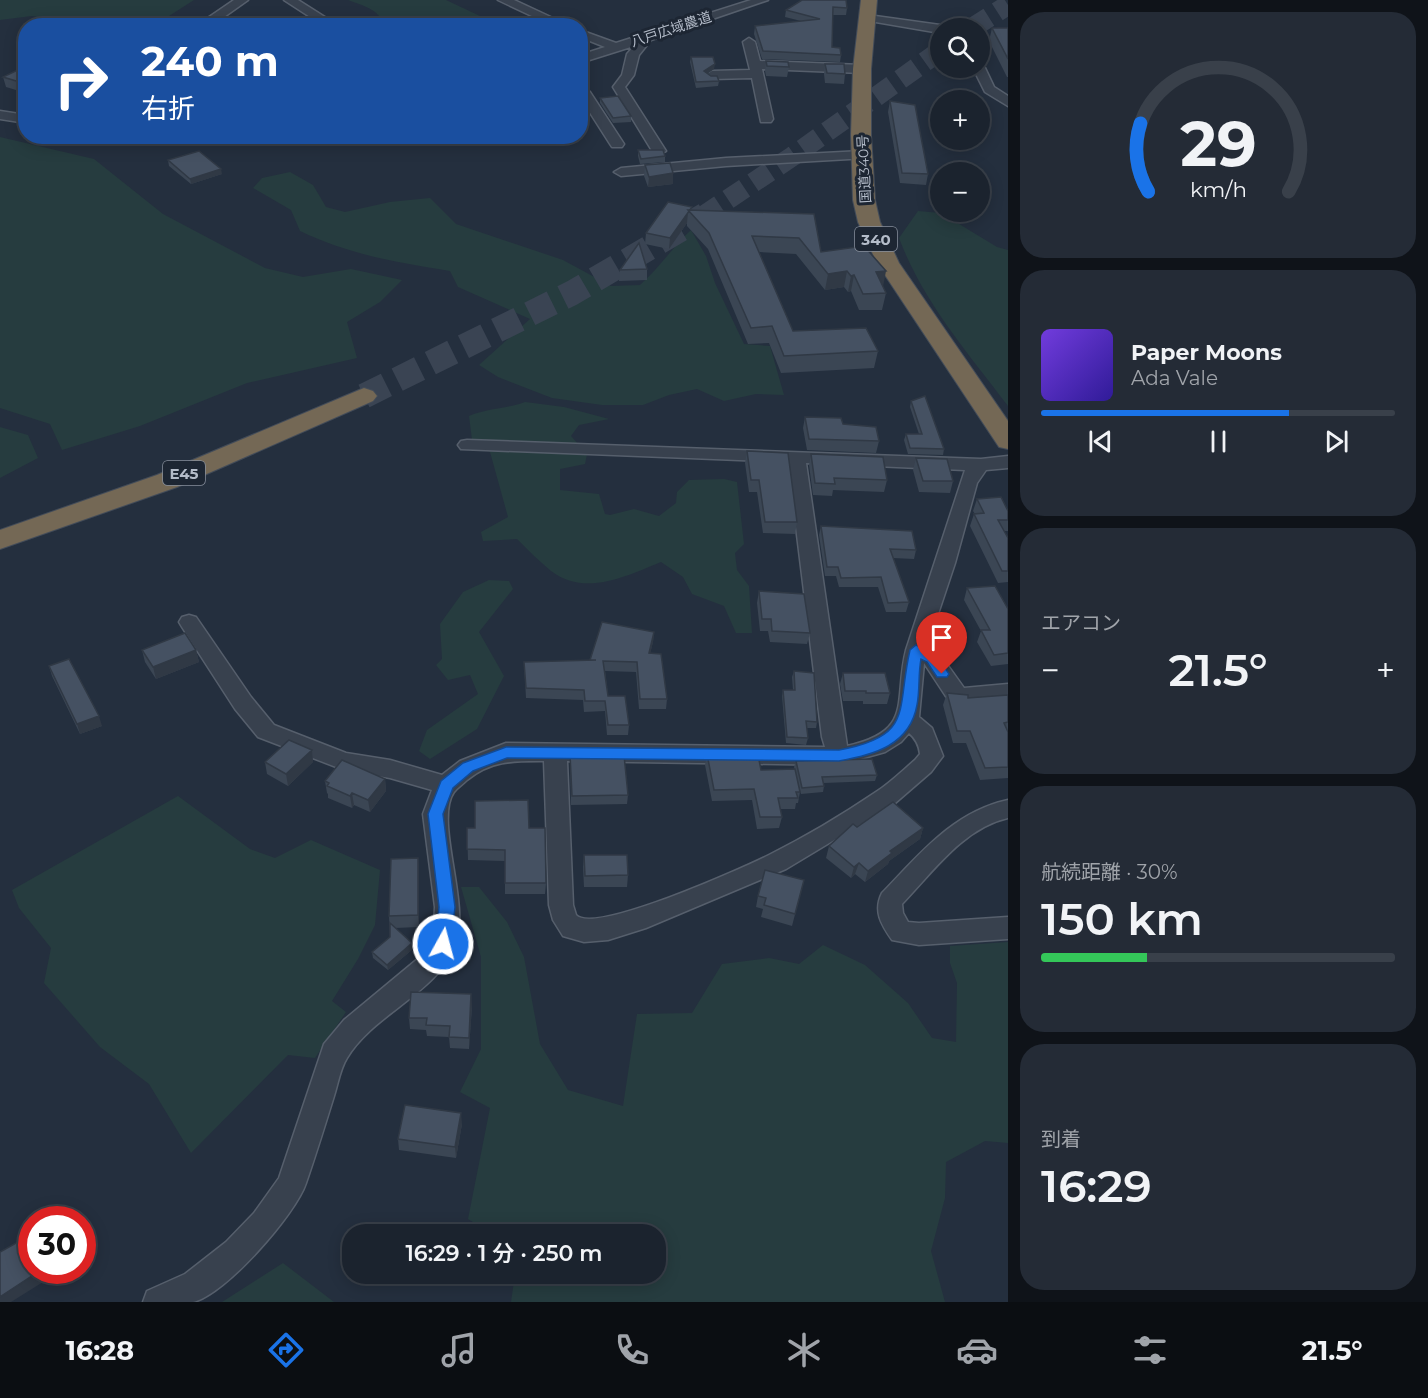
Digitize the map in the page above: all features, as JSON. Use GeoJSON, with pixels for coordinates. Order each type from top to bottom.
{"type":"FeatureCollection","features":[{"type":"Feature","properties":{"kind":"highway","name":"国道340号"},"geometry":{"type":"LineString","coordinates":[[868,9],[862,69],[864,200],[879,248],[1008,441]]}},
{"type":"Feature","properties":{"kind":"highway","name":"E45"},"geometry":{"type":"LineString","coordinates":[[0,540],[166,481],[364,396]]}},
{"type":"Feature","properties":{"kind":"street"},"geometry":{"type":"LineString","coordinates":[[214,18],[242,0]]}},
{"type":"Feature","properties":{"kind":"street"},"geometry":{"type":"LineString","coordinates":[[290,0],[320,18]]}},
{"type":"Feature","properties":{"kind":"street"},"geometry":{"type":"LineString","coordinates":[[504,0],[546,18]]}},
{"type":"Feature","properties":{"kind":"street","name":"八戸広域農道"},"geometry":{"type":"LineString","coordinates":[[588,56],[762,0]]}},
{"type":"Feature","properties":{"kind":"street"},"geometry":{"type":"LineString","coordinates":[[868,9],[930,26]]}},
{"type":"Feature","properties":{"kind":"street"},"geometry":{"type":"LineString","coordinates":[[588,36],[615,47]]}},
{"type":"Feature","properties":{"kind":"street"},"geometry":{"type":"LineString","coordinates":[[597,90],[628,75],[633,54],[646,38]]}},
{"type":"Feature","properties":{"kind":"street"},"geometry":{"type":"LineString","coordinates":[[750,42],[766,119]]}},
{"type":"Feature","properties":{"kind":"street"},"geometry":{"type":"LineString","coordinates":[[712,75],[755,70],[862,69]]}},
{"type":"Feature","properties":{"kind":"street"},"geometry":{"type":"LineString","coordinates":[[984,78],[989,88],[1008,102]]}},
{"type":"Feature","properties":{"kind":"street"},"geometry":{"type":"LineString","coordinates":[[597,90],[617,144]]}},
{"type":"Feature","properties":{"kind":"street"},"geometry":{"type":"LineString","coordinates":[[597,90],[658,151]]}},
{"type":"Feature","properties":{"kind":"street"},"geometry":{"type":"LineString","coordinates":[[0,115],[18,118]]}},
{"type":"Feature","properties":{"kind":"street"},"geometry":{"type":"LineString","coordinates":[[621,172],[726,162],[862,155]]}},
{"type":"Feature","properties":{"kind":"street"},"geometry":{"type":"LineString","coordinates":[[466,445],[981,465],[1008,462]]}},
{"type":"Feature","properties":{"kind":"street"},"geometry":{"type":"LineString","coordinates":[[796,458],[824,652],[833,737],[839,756]]}},
{"type":"Feature","properties":{"kind":"street"},"geometry":{"type":"LineString","coordinates":[[158,1302],[196,1285],[237,1253],[264,1223],[291,1186],[334,1053],[353,1028],[429,965],[443,944],[447,907],[435,814],[446,785],[468,767],[506,752],[839,756],[867,751],[887,741],[906,720],[910,703],[910,677],[916,650],[938,588],[968,483],[974,470],[981,465]]}},
{"type":"Feature","properties":{"kind":"street"},"geometry":{"type":"LineString","coordinates":[[189,622],[243,703],[266,731],[344,761],[390,769],[446,785]]}},
{"type":"Feature","properties":{"kind":"street"},"geometry":{"type":"LineString","coordinates":[[916,650],[932,658],[957,695],[968,697],[1008,692]]}},
{"type":"Feature","properties":{"kind":"street"},"geometry":{"type":"LineString","coordinates":[[555,752],[561,905],[565,920],[572,928],[584,931],[608,929],[637,921],[777,862],[886,798],[932,756],[930,742],[919,727],[906,720]]}},
{"type":"Feature","properties":{"kind":"street"},"geometry":{"type":"LineString","coordinates":[[1008,809],[985,814],[965,825],[891,900],[888,909],[892,920],[901,932],[919,934],[1008,928]]}},
{"type":"Feature","properties":{"kind":"green space"},"geometry":{"type":"Polygon","coordinates":[[[0,0],[194,0],[166,18],[45,18],[32,16],[0,20],[0,0]]]}},
{"type":"Feature","properties":{"kind":"green space"},"geometry":{"type":"Polygon","coordinates":[[[348,0],[446,0],[480,16],[474,18],[380,18],[365,6],[348,0]]]}},
{"type":"Feature","properties":{"kind":"green space"},"geometry":{"type":"Polygon","coordinates":[[[0,137],[18,141],[18,144],[30,144],[94,159],[163,214],[265,268],[303,277],[351,269],[402,280],[380,302],[347,322],[357,358],[247,383],[140,426],[62,450],[50,424],[0,408],[0,137]]]}},
{"type":"Feature","properties":{"kind":"green space"},"geometry":{"type":"Polygon","coordinates":[[[290,172],[313,185],[326,207],[345,212],[390,202],[430,198],[456,224],[563,260],[611,286],[640,285],[691,230],[706,256],[715,283],[744,344],[770,346],[784,395],[756,394],[724,401],[697,389],[669,395],[643,405],[602,405],[552,398],[498,377],[479,365],[530,319],[458,287],[450,271],[355,252],[300,231],[291,210],[253,188],[262,178],[290,172]]]}},
{"type":"Feature","properties":{"kind":"green space"},"geometry":{"type":"Polygon","coordinates":[[[918,211],[930,212],[930,222],[956,222],[997,247],[1008,250],[1008,406],[933,305],[899,238],[918,211]]]}},
{"type":"Feature","properties":{"kind":"green space"},"geometry":{"type":"Polygon","coordinates":[[[525,402],[564,407],[609,419],[579,425],[571,436],[587,454],[585,464],[560,469],[560,490],[599,494],[605,514],[610,515],[634,509],[659,516],[676,503],[677,492],[689,480],[724,479],[737,482],[744,544],[735,553],[737,570],[749,586],[752,633],[736,633],[724,606],[692,594],[683,577],[661,562],[606,582],[578,583],[564,579],[551,571],[517,539],[483,541],[481,532],[508,517],[490,452],[472,440],[469,416],[525,402]]]}},
{"type":"Feature","properties":{"kind":"green space"},"geometry":{"type":"Polygon","coordinates":[[[0,427],[28,435],[38,458],[0,478],[0,427]]]}},
{"type":"Feature","properties":{"kind":"green space"},"geometry":{"type":"Polygon","coordinates":[[[489,580],[509,581],[513,589],[479,632],[504,676],[477,729],[430,759],[419,751],[427,730],[478,694],[470,675],[448,680],[436,665],[442,659],[440,624],[463,592],[489,580]]]}},
{"type":"Feature","properties":{"kind":"green space"},"geometry":{"type":"Polygon","coordinates":[[[178,796],[250,849],[275,858],[311,840],[380,870],[375,925],[358,959],[332,1001],[346,1012],[315,1058],[288,1055],[191,1153],[149,1084],[100,1047],[44,983],[51,948],[19,908],[12,890],[178,796]]]}},
{"type":"Feature","properties":{"kind":"green space"},"geometry":{"type":"Polygon","coordinates":[[[461,887],[479,887],[507,922],[524,957],[540,1044],[568,1090],[623,1106],[637,1014],[692,1013],[722,964],[769,958],[799,964],[823,945],[865,965],[908,1003],[932,1038],[956,1042],[957,983],[950,963],[950,946],[1008,942],[1008,1143],[985,1141],[946,1162],[945,1198],[931,1251],[945,1302],[511,1302],[514,1284],[666,1284],[666,1224],[476,1224],[468,1219],[490,1108],[460,1092],[481,1049],[481,957],[461,887]]]}},
{"type":"Feature","properties":{"kind":"green space"},"geometry":{"type":"Polygon","coordinates":[[[283,1263],[334,1302],[222,1302],[283,1263]]]}},
{"type":"Feature","properties":{"kind":"building"},"geometry":{"type":"Polygon","coordinates":[[[802,0],[846,0],[847,8],[833,7],[832,47],[840,48],[841,55],[763,51],[755,26],[820,19],[786,10],[802,0]]]}},
{"type":"Feature","properties":{"kind":"building"},"geometry":{"type":"Polygon","coordinates":[[[992,28],[1008,28],[1008,59],[992,28]]]}},
{"type":"Feature","properties":{"kind":"building"},"geometry":{"type":"Polygon","coordinates":[[[691,57],[713,57],[715,64],[704,71],[711,76],[717,76],[719,81],[696,82],[691,57]]]}},
{"type":"Feature","properties":{"kind":"building"},"geometry":{"type":"Polygon","coordinates":[[[766,61],[788,62],[789,67],[767,66],[766,61]]]}},
{"type":"Feature","properties":{"kind":"building"},"geometry":{"type":"Polygon","coordinates":[[[825,64],[844,64],[845,74],[827,73],[825,64]]]}},
{"type":"Feature","properties":{"kind":"building"},"geometry":{"type":"Polygon","coordinates":[[[18,70],[18,82],[3,77],[18,70]]]}},
{"type":"Feature","properties":{"kind":"building"},"geometry":{"type":"Polygon","coordinates":[[[618,96],[631,116],[613,118],[600,98],[618,96]]]}},
{"type":"Feature","properties":{"kind":"building"},"geometry":{"type":"Polygon","coordinates":[[[890,101],[915,105],[928,174],[902,173],[890,101]]]}},
{"type":"Feature","properties":{"kind":"building"},"geometry":{"type":"Polygon","coordinates":[[[638,150],[663,150],[665,156],[641,159],[638,150]]]}},
{"type":"Feature","properties":{"kind":"building"},"geometry":{"type":"Polygon","coordinates":[[[199,151],[221,169],[190,179],[168,160],[199,151]]]}},
{"type":"Feature","properties":{"kind":"building"},"geometry":{"type":"Polygon","coordinates":[[[670,163],[673,173],[649,177],[645,165],[670,163]]]}},
{"type":"Feature","properties":{"kind":"building"},"geometry":{"type":"Polygon","coordinates":[[[668,202],[692,207],[670,238],[646,233],[668,202]]]}},
{"type":"Feature","properties":{"kind":"building"},"geometry":{"type":"Polygon","coordinates":[[[688,210],[814,214],[821,252],[864,246],[886,271],[876,272],[886,293],[863,294],[854,275],[851,276],[847,271],[828,274],[799,238],[752,236],[793,331],[866,328],[878,351],[784,356],[772,326],[751,328],[709,233],[688,210]]]}},
{"type":"Feature","properties":{"kind":"building"},"geometry":{"type":"Polygon","coordinates":[[[639,243],[647,269],[620,270],[639,243]]]}},
{"type":"Feature","properties":{"kind":"building"},"geometry":{"type":"Polygon","coordinates":[[[925,396],[944,449],[910,448],[906,434],[922,434],[911,401],[925,396]]]}},
{"type":"Feature","properties":{"kind":"building"},"geometry":{"type":"Polygon","coordinates":[[[805,417],[841,418],[843,424],[876,427],[879,441],[809,439],[805,417]]]}},
{"type":"Feature","properties":{"kind":"building"},"geometry":{"type":"Polygon","coordinates":[[[747,451],[788,453],[797,522],[765,522],[759,480],[751,480],[747,451]]]}},
{"type":"Feature","properties":{"kind":"building"},"geometry":{"type":"Polygon","coordinates":[[[811,454],[883,457],[887,480],[834,478],[835,484],[815,483],[811,454]]]}},
{"type":"Feature","properties":{"kind":"building"},"geometry":{"type":"Polygon","coordinates":[[[916,458],[947,459],[953,481],[923,481],[916,458]]]}},
{"type":"Feature","properties":{"kind":"building"},"geometry":{"type":"Polygon","coordinates":[[[1001,497],[1008,511],[1008,520],[998,520],[1008,538],[1008,571],[1002,571],[974,514],[984,513],[977,499],[1001,497]]]}},
{"type":"Feature","properties":{"kind":"building"},"geometry":{"type":"Polygon","coordinates":[[[821,526],[912,531],[916,550],[890,549],[909,602],[888,603],[881,577],[841,578],[838,567],[827,567],[821,526]]]}},
{"type":"Feature","properties":{"kind":"building"},"geometry":{"type":"Polygon","coordinates":[[[995,586],[1008,609],[1008,653],[994,655],[981,630],[990,630],[967,588],[995,586]]]}},
{"type":"Feature","properties":{"kind":"building"},"geometry":{"type":"Polygon","coordinates":[[[759,591],[804,594],[810,633],[772,631],[771,619],[762,619],[759,591]]]}},
{"type":"Feature","properties":{"kind":"building"},"geometry":{"type":"Polygon","coordinates":[[[602,622],[654,632],[649,653],[661,654],[667,699],[640,699],[637,662],[603,661],[608,696],[625,696],[629,725],[608,725],[605,701],[585,701],[584,690],[526,688],[524,662],[596,660],[590,660],[602,622]]]}},
{"type":"Feature","properties":{"kind":"building"},"geometry":{"type":"Polygon","coordinates":[[[185,633],[196,650],[153,667],[142,650],[185,633]]]}},
{"type":"Feature","properties":{"kind":"building"},"geometry":{"type":"Polygon","coordinates":[[[69,659],[99,716],[77,724],[49,666],[69,659]]]}},
{"type":"Feature","properties":{"kind":"building"},"geometry":{"type":"Polygon","coordinates":[[[794,671],[814,673],[817,722],[806,721],[808,738],[787,737],[783,690],[795,690],[794,671]]]}},
{"type":"Feature","properties":{"kind":"building"},"geometry":{"type":"Polygon","coordinates":[[[843,673],[885,673],[890,693],[845,691],[843,673]]]}},
{"type":"Feature","properties":{"kind":"building"},"geometry":{"type":"Polygon","coordinates":[[[947,693],[968,695],[968,698],[1008,695],[1008,722],[1004,723],[1008,732],[1008,767],[985,768],[970,731],[957,731],[947,693]]]}},
{"type":"Feature","properties":{"kind":"building"},"geometry":{"type":"Polygon","coordinates":[[[289,740],[312,750],[286,774],[265,762],[289,740]]]}},
{"type":"Feature","properties":{"kind":"building"},"geometry":{"type":"Polygon","coordinates":[[[570,754],[624,755],[628,795],[572,796],[570,754]]]}},
{"type":"Feature","properties":{"kind":"building"},"geometry":{"type":"Polygon","coordinates":[[[707,754],[758,755],[761,770],[795,769],[800,792],[796,792],[798,798],[778,798],[782,817],[760,817],[754,789],[714,790],[707,754]]]}},
{"type":"Feature","properties":{"kind":"building"},"geometry":{"type":"Polygon","coordinates":[[[872,759],[877,775],[822,777],[824,786],[802,788],[796,761],[872,759]]]}},
{"type":"Feature","properties":{"kind":"building"},"geometry":{"type":"Polygon","coordinates":[[[342,760],[385,779],[368,800],[352,793],[350,796],[327,786],[329,783],[325,781],[342,760]]]}},
{"type":"Feature","properties":{"kind":"building"},"geometry":{"type":"Polygon","coordinates":[[[528,800],[529,828],[545,828],[546,883],[505,883],[505,850],[467,849],[467,828],[475,828],[475,801],[528,800]]]}},
{"type":"Feature","properties":{"kind":"building"},"geometry":{"type":"Polygon","coordinates":[[[893,802],[923,828],[890,851],[892,853],[868,871],[859,863],[854,867],[829,846],[853,824],[857,827],[893,802]]]}},
{"type":"Feature","properties":{"kind":"building"},"geometry":{"type":"Polygon","coordinates":[[[584,855],[627,855],[628,875],[585,876],[584,855]]]}},
{"type":"Feature","properties":{"kind":"building"},"geometry":{"type":"Polygon","coordinates":[[[418,858],[418,915],[389,916],[391,859],[418,858]]]}},
{"type":"Feature","properties":{"kind":"building"},"geometry":{"type":"Polygon","coordinates":[[[765,870],[804,880],[795,914],[764,905],[766,898],[758,896],[765,870]]]}},
{"type":"Feature","properties":{"kind":"building"},"geometry":{"type":"Polygon","coordinates":[[[390,923],[412,943],[387,965],[372,952],[390,937],[390,923]]]}},
{"type":"Feature","properties":{"kind":"building"},"geometry":{"type":"Polygon","coordinates":[[[411,992],[471,994],[469,1038],[449,1037],[450,1026],[426,1025],[427,1018],[409,1018],[411,992]]]}},
{"type":"Feature","properties":{"kind":"building"},"geometry":{"type":"Polygon","coordinates":[[[405,1105],[461,1113],[455,1147],[398,1139],[405,1105]]]}},
{"type":"Feature","properties":{"kind":"building"},"geometry":{"type":"Polygon","coordinates":[[[18,1242],[20,1284],[0,1297],[0,1252],[18,1242]]]}},
{"type":"Feature","properties":{"kind":"tunnel"},"geometry":{"type":"LineString","coordinates":[[988,18],[1008,5]]}},
{"type":"Feature","properties":{"kind":"tunnel"},"geometry":{"type":"LineString","coordinates":[[703,216],[793,156],[930,58]]}},
{"type":"Feature","properties":{"kind":"tunnel"},"geometry":{"type":"LineString","coordinates":[[364,396],[572,293],[705,215]]}},
{"type":"Feature","properties":{"kind":"route"},"geometry":{"type":"LineString","coordinates":[[443,944],[447,926],[447,907],[435,814],[446,785],[468,767],[485,758],[506,752],[839,756],[867,751],[887,741],[906,720],[910,703],[910,677],[916,650],[932,658],[942,674]]}}]}
